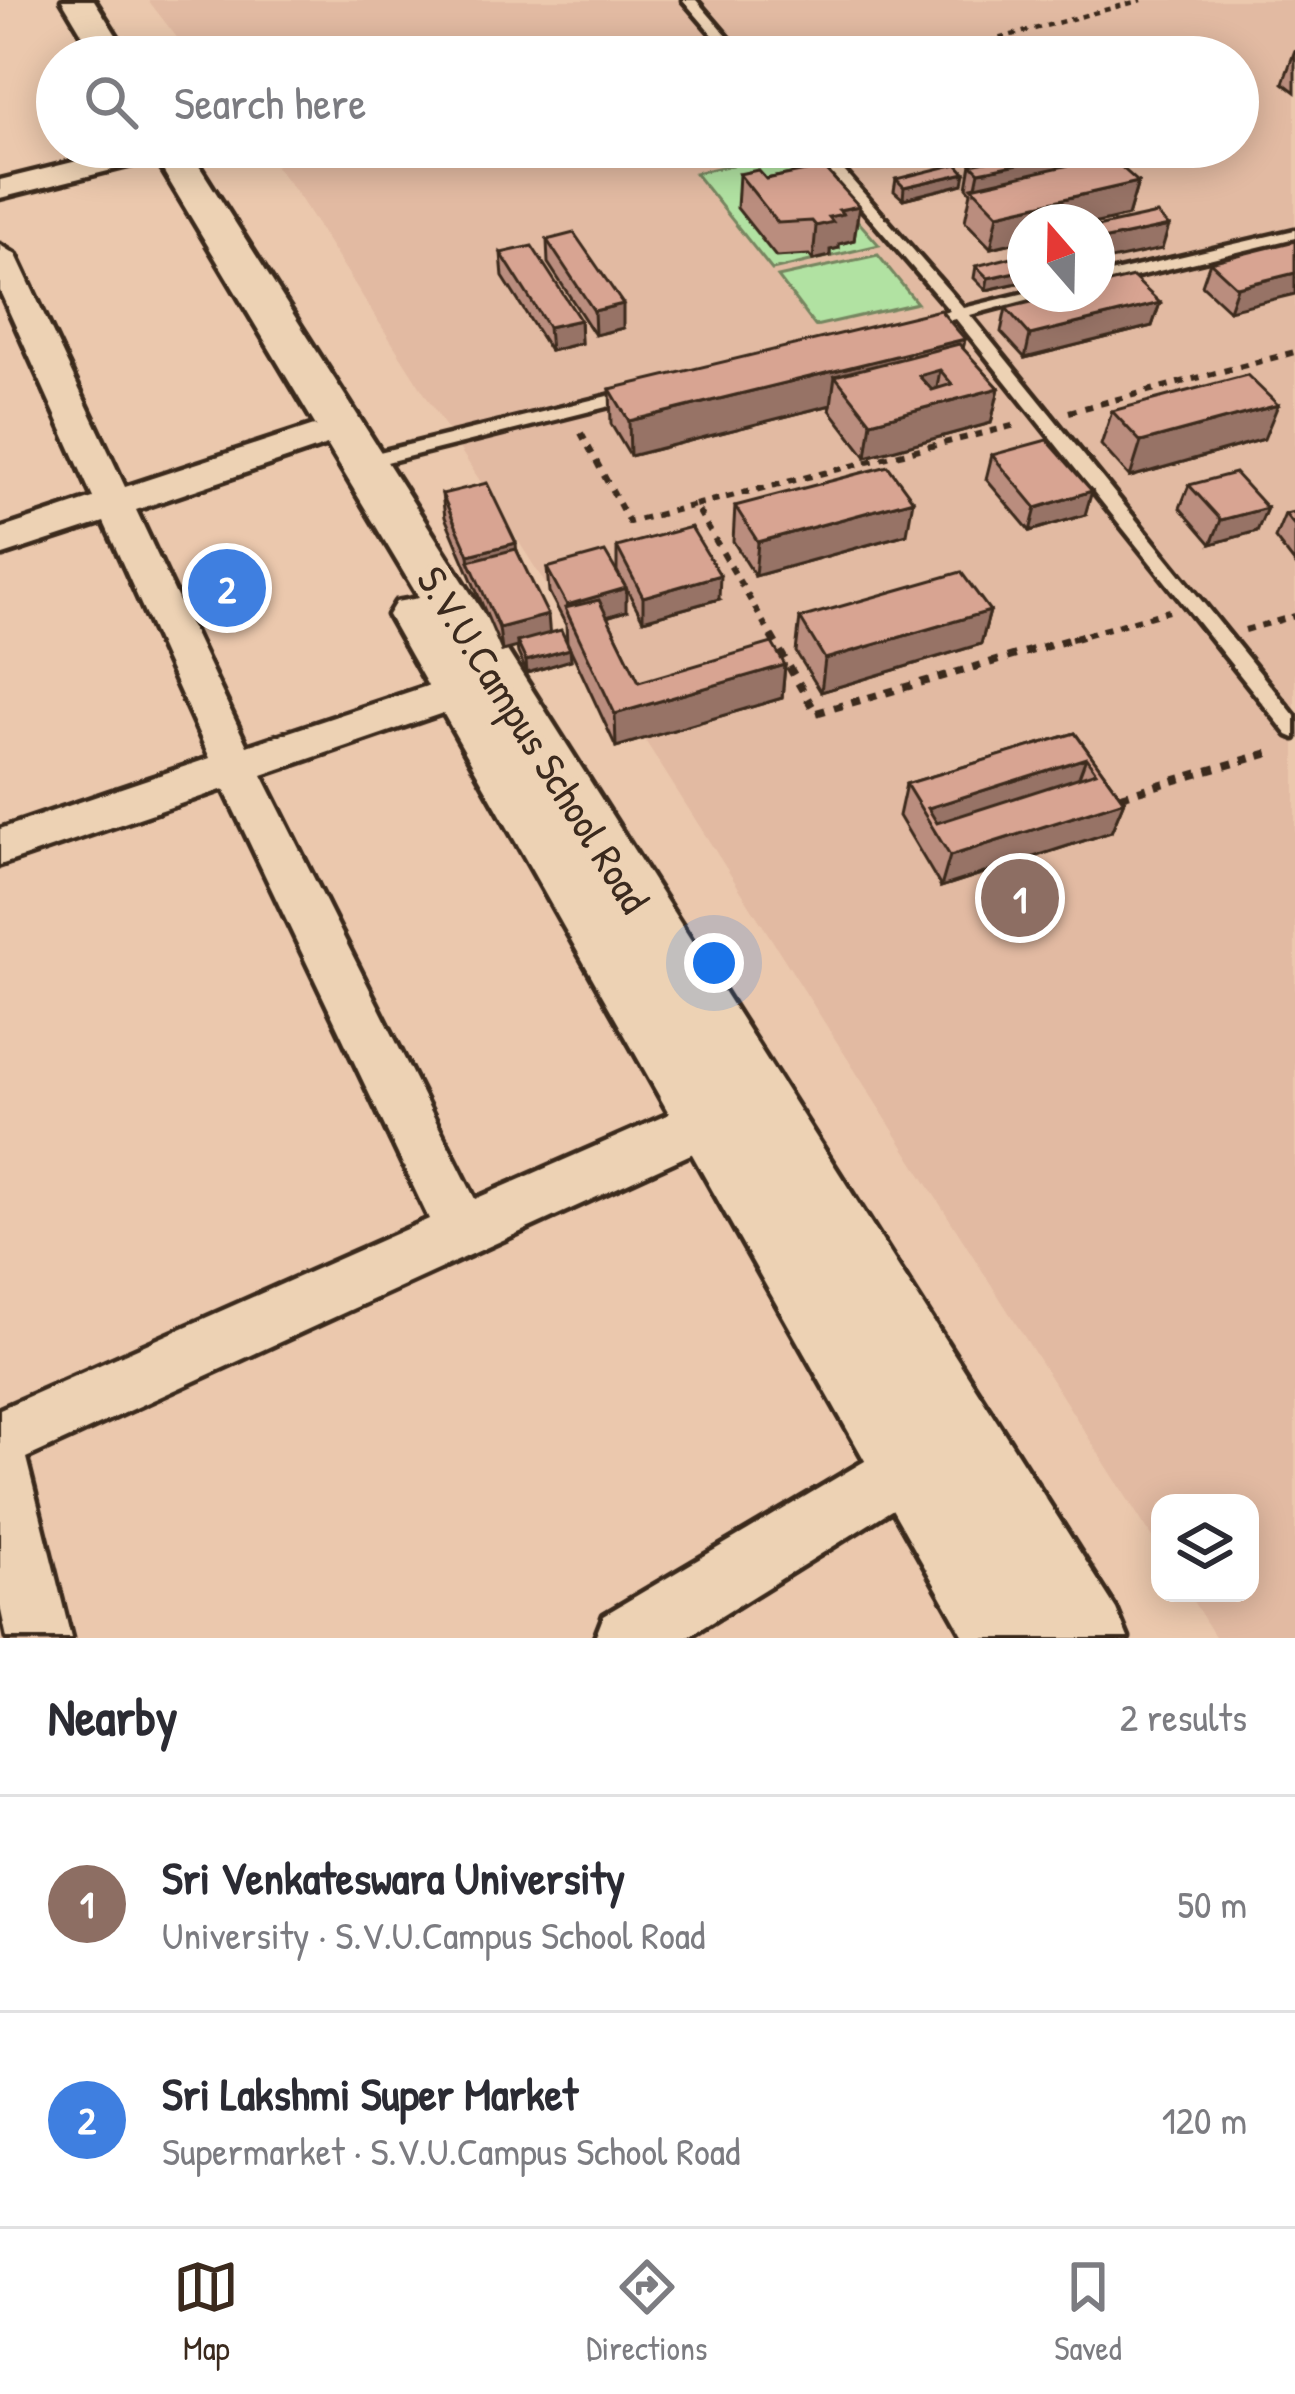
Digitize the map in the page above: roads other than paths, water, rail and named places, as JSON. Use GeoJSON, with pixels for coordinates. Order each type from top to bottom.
{"type":"FeatureCollection","features":[{"type":"Feature","properties":{"kind":"street"},"geometry":{"type":"LineString","coordinates":[[50,0],[71,36]]}},
{"type":"Feature","properties":{"kind":"street"},"geometry":{"type":"LineString","coordinates":[[78,0],[100,36]]}},
{"type":"Feature","properties":{"kind":"street"},"geometry":{"type":"LineString","coordinates":[[0,188],[77,168]]}},
{"type":"Feature","properties":{"kind":"street","name":"S.V.U.Campus School Road"},"geometry":{"type":"LineString","coordinates":[[158,168],[1088,1638]]}},
{"type":"Feature","properties":{"kind":"street"},"geometry":{"type":"LineString","coordinates":[[0,255],[235,766],[464,1231]]}},
{"type":"Feature","properties":{"kind":"street"},"geometry":{"type":"LineString","coordinates":[[0,543],[115,504],[338,450]]}},
{"type":"Feature","properties":{"kind":"street","name":"S.V.U.Campus School Road"},"geometry":{"type":"LineString","coordinates":[[338,450],[457,692],[1010,1638]]}},
{"type":"Feature","properties":{"kind":"street"},"geometry":{"type":"LineString","coordinates":[[0,847],[457,692]]}},
{"type":"Feature","properties":{"kind":"street"},"geometry":{"type":"LineString","coordinates":[[0,1439],[708,1121]]}},
{"type":"Feature","properties":{"kind":"street"},"geometry":{"type":"LineString","coordinates":[[627,1638],[909,1466]]}},
{"type":"Feature","properties":{"kind":"street"},"geometry":{"type":"LineString","coordinates":[[0,1467],[24,1627]]}},
{"type":"Feature","properties":{"kind":"lane"},"geometry":{"type":"LineString","coordinates":[[689,0],[721,36]]}},
{"type":"Feature","properties":{"kind":"lane"},"geometry":{"type":"LineString","coordinates":[[834,168],[960,313],[1295,730]]}},
{"type":"Feature","properties":{"kind":"lane"},"geometry":{"type":"LineString","coordinates":[[1115,277],[1295,234]]}},
{"type":"Feature","properties":{"kind":"lane"},"geometry":{"type":"LineString","coordinates":[[891,330],[1007,302]]}},
{"type":"Feature","properties":{"kind":"lane"},"geometry":{"type":"LineString","coordinates":[[338,450],[570,411],[662,388]]}},
{"type":"Feature","properties":{"kind":"place","name":"Sri Lakshmi Super Market"},"geometry":{"type":"Point","coordinates":[227,588]}},
{"type":"Feature","properties":{"kind":"place","name":"Sri Venkateswara University"},"geometry":{"type":"Point","coordinates":[1020,898]}}]}
